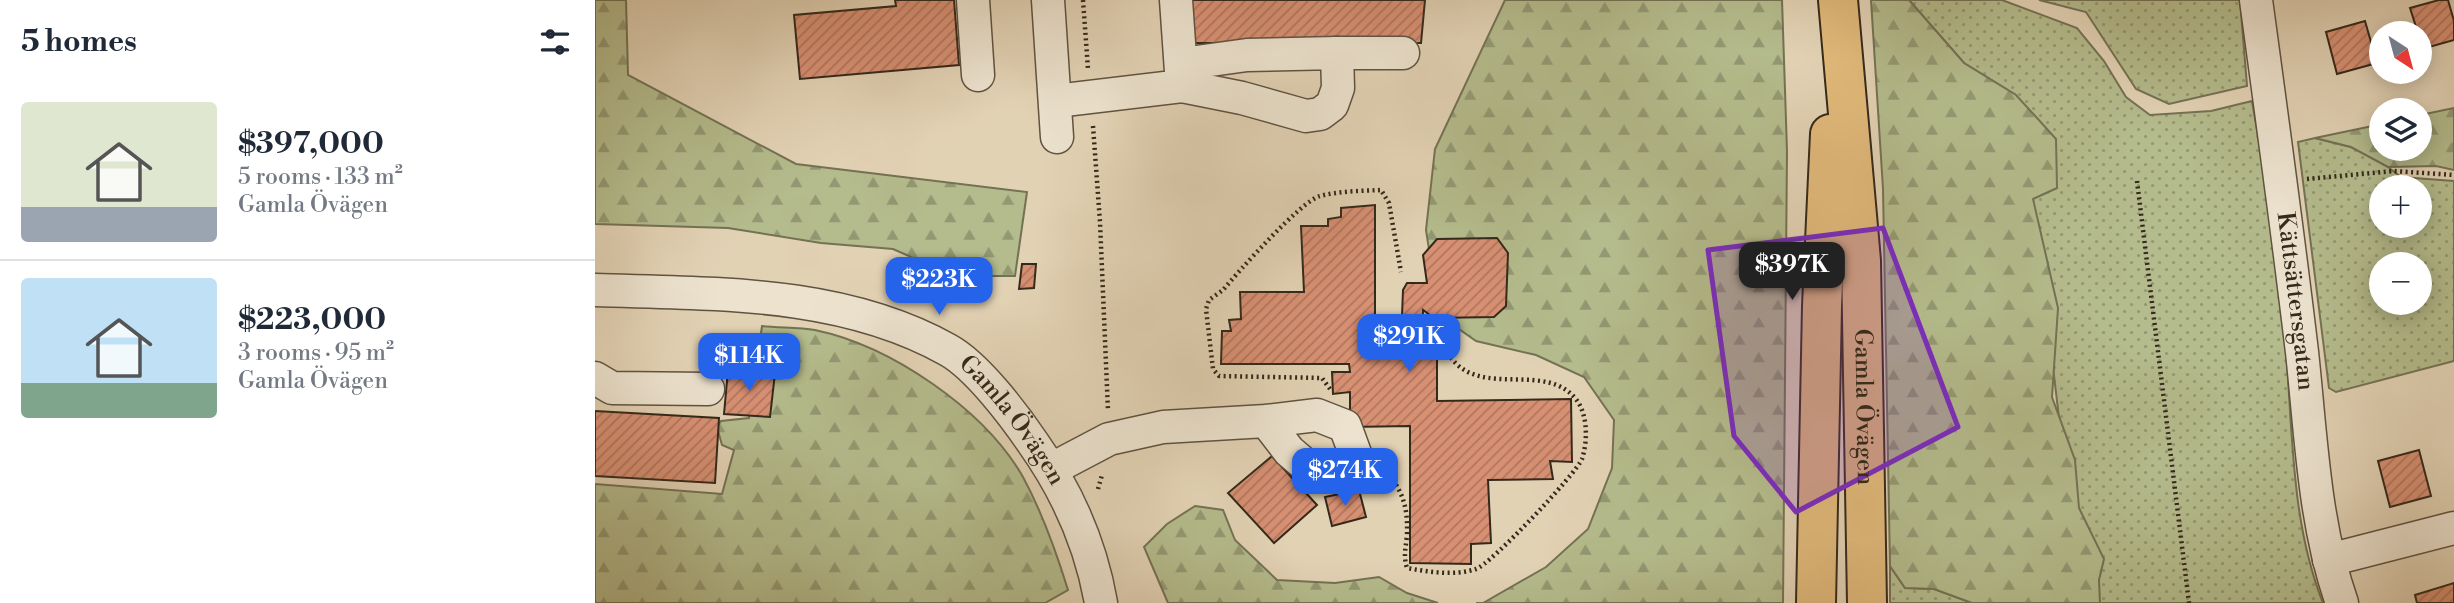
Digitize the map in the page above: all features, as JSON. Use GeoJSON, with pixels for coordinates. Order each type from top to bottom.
{"type":"FeatureCollection","features":[{"type":"Feature","properties":{"kind":"main road","name":"Gamla Övägen"},"geometry":{"type":"LineString","coordinates":[[1816,603],[1822,306],[1838,1]]}},
{"type":"Feature","properties":{"kind":"main road","name":"Gamla Övägen"},"geometry":{"type":"LineString","coordinates":[[1838,1],[1861,261],[1867,603]]}},
{"type":"Feature","properties":{"kind":"street"},"geometry":{"type":"LineString","coordinates":[[973,0],[978,75]]}},
{"type":"Feature","properties":{"kind":"street"},"geometry":{"type":"LineString","coordinates":[[1048,0],[1058,137]]}},
{"type":"Feature","properties":{"kind":"street"},"geometry":{"type":"LineString","coordinates":[[1176,0],[1182,75]]}},
{"type":"Feature","properties":{"kind":"street","name":"Kättsättersgatan"},"geometry":{"type":"LineString","coordinates":[[2256,0],[2282,182],[2329,560],[2342,603]]}},
{"type":"Feature","properties":{"kind":"street"},"geometry":{"type":"LineString","coordinates":[[1056,101],[1090,97],[1182,75],[1247,55],[1403,52]]}},
{"type":"Feature","properties":{"kind":"street"},"geometry":{"type":"LineString","coordinates":[[1182,75],[1306,116],[1320,114],[1332,105],[1338,88],[1338,53]]}},
{"type":"Feature","properties":{"kind":"street","name":"Gamla Övägen"},"geometry":{"type":"LineString","coordinates":[[595,290],[727,295],[803,302],[883,321],[950,351],[1006,404],[1052,469],[1075,514],[1101,603]]}},
{"type":"Feature","properties":{"kind":"street"},"geometry":{"type":"LineString","coordinates":[[595,378],[612,387],[708,389]]}},
{"type":"Feature","properties":{"kind":"street"},"geometry":{"type":"LineString","coordinates":[[1052,469],[1109,439],[1163,427],[1317,415],[1345,426],[1356,456],[1344,470],[1317,475],[1289,451],[1266,421]]}},
{"type":"Feature","properties":{"kind":"street"},"geometry":{"type":"LineString","coordinates":[[2329,560],[2454,528]]}},
{"type":"Feature","properties":{"kind":"path"},"geometry":{"type":"LineString","coordinates":[[1083,0],[1100,222],[1109,439]]}},
{"type":"Feature","properties":{"kind":"path"},"geometry":{"type":"LineString","coordinates":[[2282,182],[2359,173],[2454,174]]}},
{"type":"Feature","properties":{"kind":"path"},"geometry":{"type":"LineString","coordinates":[[2137,181],[2189,603]]}},
{"type":"Feature","properties":{"kind":"path"},"geometry":{"type":"LineString","coordinates":[[1345,426],[1329,384],[1322,378],[1219,376],[1213,369],[1206,309],[1209,299],[1223,290],[1301,207],[1318,196],[1336,193],[1381,190],[1389,203],[1401,272]]}},
{"type":"Feature","properties":{"kind":"path"},"geometry":{"type":"LineString","coordinates":[[1380,463],[1401,488],[1406,512],[1404,557],[1407,568],[1450,573],[1478,569],[1496,554],[1573,475],[1582,458],[1586,432],[1583,412],[1577,400],[1565,388],[1537,381],[1476,376],[1461,368],[1437,338]]}},
{"type":"Feature","properties":{"kind":"highlighted area"},"geometry":{"type":"Polygon","coordinates":[[[1883,228],[1958,427],[1796,512],[1734,436],[1708,250],[1883,228]]]}},
{"type":"Feature","properties":{"kind":"green space"},"geometry":{"type":"Polygon","coordinates":[[[595,0],[626,0],[628,75],[796,164],[1027,192],[1015,276],[954,276],[893,249],[821,243],[728,228],[595,224],[595,0]]]}},
{"type":"Feature","properties":{"kind":"green space"},"geometry":{"type":"Polygon","coordinates":[[[1505,0],[1782,0],[1787,151],[1783,603],[1483,603],[1546,567],[1588,529],[1612,468],[1614,420],[1584,377],[1536,355],[1476,341],[1439,315],[1426,230],[1435,149],[1505,0]]]}},
{"type":"Feature","properties":{"kind":"green space"},"geometry":{"type":"Polygon","coordinates":[[[1871,0],[1909,0],[1964,63],[2016,95],[2056,139],[2057,188],[2033,199],[2058,308],[2052,397],[2075,460],[2079,508],[2104,559],[2099,580],[2100,603],[1972,603],[1934,589],[1905,588],[1890,566],[1883,189],[1871,0]]]}},
{"type":"Feature","properties":{"kind":"green space"},"geometry":{"type":"Polygon","coordinates":[[[1909,0],[2002,0],[2077,28],[2104,61],[2126,97],[2150,115],[2211,111],[2252,101],[2279,279],[2299,506],[2304,539],[2323,603],[2081,603],[2033,199],[2016,95],[1964,63],[1909,0]]]}},
{"type":"Feature","properties":{"kind":"green space"},"geometry":{"type":"Polygon","coordinates":[[[2039,0],[2240,0],[2247,86],[2169,104],[2136,89],[2086,12],[2039,0]]]}},
{"type":"Feature","properties":{"kind":"green space"},"geometry":{"type":"Polygon","coordinates":[[[2454,108],[2454,170],[2436,166],[2388,167],[2377,161],[2432,161],[2432,113],[2454,108]]]}},
{"type":"Feature","properties":{"kind":"green space"},"geometry":{"type":"Polygon","coordinates":[[[2369,127],[2369,157],[2351,147],[2315,138],[2369,127]]]}},
{"type":"Feature","properties":{"kind":"green space"},"geometry":{"type":"Polygon","coordinates":[[[2315,138],[2351,147],[2369,155],[2369,161],[2380,161],[2398,175],[2369,175],[2369,238],[2432,238],[2432,179],[2454,181],[2454,361],[2336,392],[2329,388],[2298,142],[2315,138]]]}},
{"type":"Feature","properties":{"kind":"green space"},"geometry":{"type":"Polygon","coordinates":[[[762,326],[802,328],[844,338],[904,366],[960,405],[1006,452],[1023,477],[1049,533],[1068,590],[1045,603],[595,603],[595,484],[722,494],[734,450],[722,445],[717,427],[721,421],[749,418],[762,326]]]}},
{"type":"Feature","properties":{"kind":"green space"},"geometry":{"type":"Polygon","coordinates":[[[1195,506],[1223,510],[1235,540],[1277,580],[1335,583],[1379,577],[1407,593],[1438,603],[1168,603],[1144,547],[1167,524],[1195,506]]]}},
{"type":"Feature","properties":{"kind":"green space"},"geometry":{"type":"Polygon","coordinates":[[[1890,566],[1905,588],[1934,589],[1972,603],[1890,603],[1890,566]]]}},
{"type":"Feature","properties":{"kind":"building"},"geometry":{"type":"Polygon","coordinates":[[[895,0],[954,0],[959,65],[800,79],[794,15],[896,6],[895,0]]]}},
{"type":"Feature","properties":{"kind":"building"},"geometry":{"type":"Polygon","coordinates":[[[1191,0],[1425,0],[1421,43],[1194,43],[1191,0]]]}},
{"type":"Feature","properties":{"kind":"building"},"geometry":{"type":"Polygon","coordinates":[[[2448,0],[2454,21],[2454,40],[2433,46],[2433,21],[2414,21],[2410,8],[2448,0]]]}},
{"type":"Feature","properties":{"kind":"building"},"geometry":{"type":"Polygon","coordinates":[[[2365,21],[2369,35],[2369,65],[2337,74],[2326,32],[2365,21]]]}},
{"type":"Feature","properties":{"kind":"building"},"geometry":{"type":"Polygon","coordinates":[[[1375,205],[1375,321],[1363,324],[1366,343],[1401,342],[1403,290],[1407,283],[1427,283],[1423,255],[1437,239],[1497,238],[1508,253],[1506,306],[1494,317],[1434,318],[1423,310],[1422,341],[1437,355],[1437,401],[1571,399],[1572,462],[1550,461],[1553,479],[1488,480],[1491,543],[1471,544],[1471,564],[1410,563],[1410,426],[1350,427],[1350,392],[1333,394],[1332,372],[1350,372],[1349,364],[1221,364],[1222,331],[1231,331],[1229,320],[1241,319],[1240,292],[1304,292],[1301,226],[1328,226],[1328,219],[1341,217],[1341,208],[1375,205]]]}},
{"type":"Feature","properties":{"kind":"building"},"geometry":{"type":"Polygon","coordinates":[[[1022,264],[1036,264],[1034,288],[1019,289],[1022,264]]]}},
{"type":"Feature","properties":{"kind":"building"},"geometry":{"type":"Polygon","coordinates":[[[728,370],[775,373],[770,417],[724,414],[728,370]]]}},
{"type":"Feature","properties":{"kind":"building"},"geometry":{"type":"Polygon","coordinates":[[[595,411],[719,418],[715,483],[595,476],[595,411]]]}},
{"type":"Feature","properties":{"kind":"building"},"geometry":{"type":"Polygon","coordinates":[[[2419,450],[2431,496],[2390,507],[2378,461],[2419,450]]]}},
{"type":"Feature","properties":{"kind":"building"},"geometry":{"type":"Polygon","coordinates":[[[1272,456],[1317,505],[1274,543],[1228,493],[1272,456]]]}},
{"type":"Feature","properties":{"kind":"building"},"geometry":{"type":"Polygon","coordinates":[[[1359,490],[1366,517],[1332,526],[1325,497],[1359,490]]]}},
{"type":"Feature","properties":{"kind":"building"},"geometry":{"type":"Polygon","coordinates":[[[2454,583],[2454,603],[2417,603],[2415,595],[2454,583]]]}}]}
